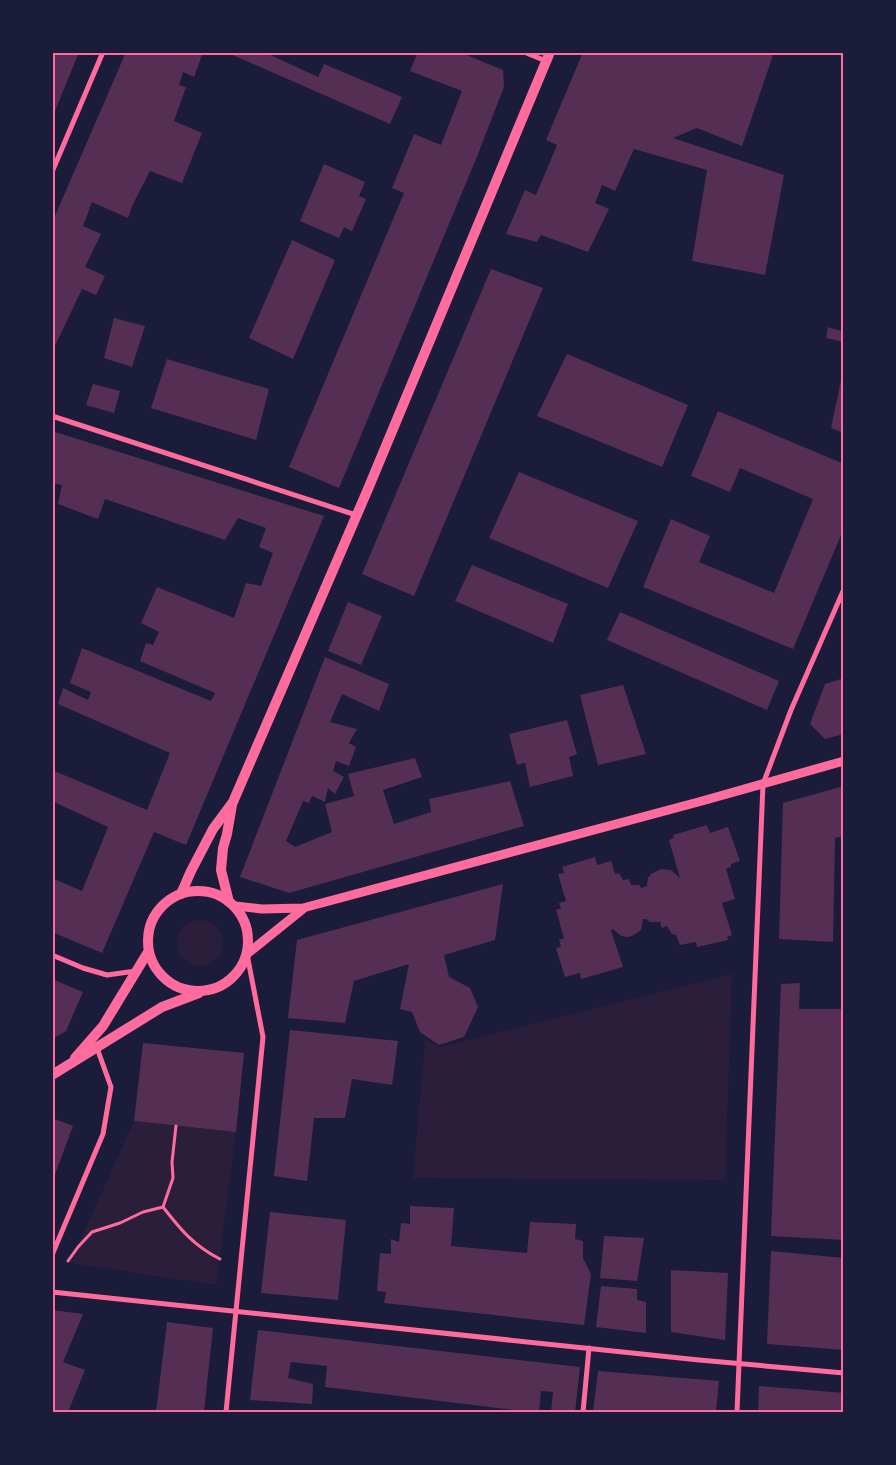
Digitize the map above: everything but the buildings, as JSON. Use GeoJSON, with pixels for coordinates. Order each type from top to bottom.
{"type":"FeatureCollection","features":[{"type":"Feature","properties":{"kind":"main road"},"geometry":{"type":"LineString","coordinates":[[52,1075],[162,1006],[220,986],[232,978],[241,967],[247,954],[249,940],[246,926],[232,904],[221,870],[223,848],[233,802],[357,516],[548,57]]}},
{"type":"Feature","properties":{"kind":"main road"},"geometry":{"type":"LineString","coordinates":[[181,894],[213,829],[233,802]]}},
{"type":"Feature","properties":{"kind":"main road"},"geometry":{"type":"LineString","coordinates":[[206,991],[191,991],[176,986],[164,978],[154,966],[148,952],[148,934],[154,917],[165,903],[181,894],[201,891],[216,894],[232,904]]}},
{"type":"Feature","properties":{"kind":"main road"},"geometry":{"type":"LineString","coordinates":[[68,1066],[103,1026],[148,952]]}},
{"type":"Feature","properties":{"kind":"street"},"geometry":{"type":"LineString","coordinates":[[52,172],[103,52]]}},
{"type":"Feature","properties":{"kind":"street"},"geometry":{"type":"LineString","coordinates":[[524,52],[548,57]]}},
{"type":"Feature","properties":{"kind":"street"},"geometry":{"type":"LineString","coordinates":[[52,416],[357,516]]}},
{"type":"Feature","properties":{"kind":"street"},"geometry":{"type":"LineString","coordinates":[[737,1412],[763,784],[791,710],[844,589]]}},
{"type":"Feature","properties":{"kind":"street"},"geometry":{"type":"LineString","coordinates":[[232,904],[262,909],[303,908],[844,761]]}},
{"type":"Feature","properties":{"kind":"street"},"geometry":{"type":"LineString","coordinates":[[226,1412],[263,1037],[247,954],[303,908]]}},
{"type":"Feature","properties":{"kind":"street"},"geometry":{"type":"LineString","coordinates":[[52,955],[83,968],[107,974],[136,971]]}},
{"type":"Feature","properties":{"kind":"street"},"geometry":{"type":"LineString","coordinates":[[52,1256],[103,1134],[111,1087],[97,1048]]}},
{"type":"Feature","properties":{"kind":"street"},"geometry":{"type":"LineString","coordinates":[[52,1292],[739,1364],[844,1373]]}},
{"type":"Feature","properties":{"kind":"street"},"geometry":{"type":"LineString","coordinates":[[583,1412],[589,1348]]}},
{"type":"Feature","properties":{"kind":"path"},"geometry":{"type":"LineString","coordinates":[[163,1207],[174,1178],[172,1162],[176,1126]]}},
{"type":"Feature","properties":{"kind":"path"},"geometry":{"type":"LineString","coordinates":[[163,1207],[181,1230],[204,1251],[220,1260]]}},
{"type":"Feature","properties":{"kind":"path"},"geometry":{"type":"LineString","coordinates":[[68,1261],[92,1232],[120,1223],[143,1212],[163,1207]]}},
{"type":"Feature","properties":{"kind":"shaded area"},"geometry":{"type":"Polygon","coordinates":[[[196,920],[204,920],[213,924],[219,930],[223,943],[219,956],[213,962],[204,966],[196,966],[187,962],[181,956],[177,947],[177,939],[181,930],[187,924],[196,920]]]}},
{"type":"Feature","properties":{"kind":"shaded area"},"geometry":{"type":"Polygon","coordinates":[[[732,974],[725,1180],[413,1178],[425,1040],[440,1047],[732,974]]]}},
{"type":"Feature","properties":{"kind":"shaded area"},"geometry":{"type":"Polygon","coordinates":[[[134,1121],[236,1132],[216,1285],[70,1263],[134,1121]]]}}]}
